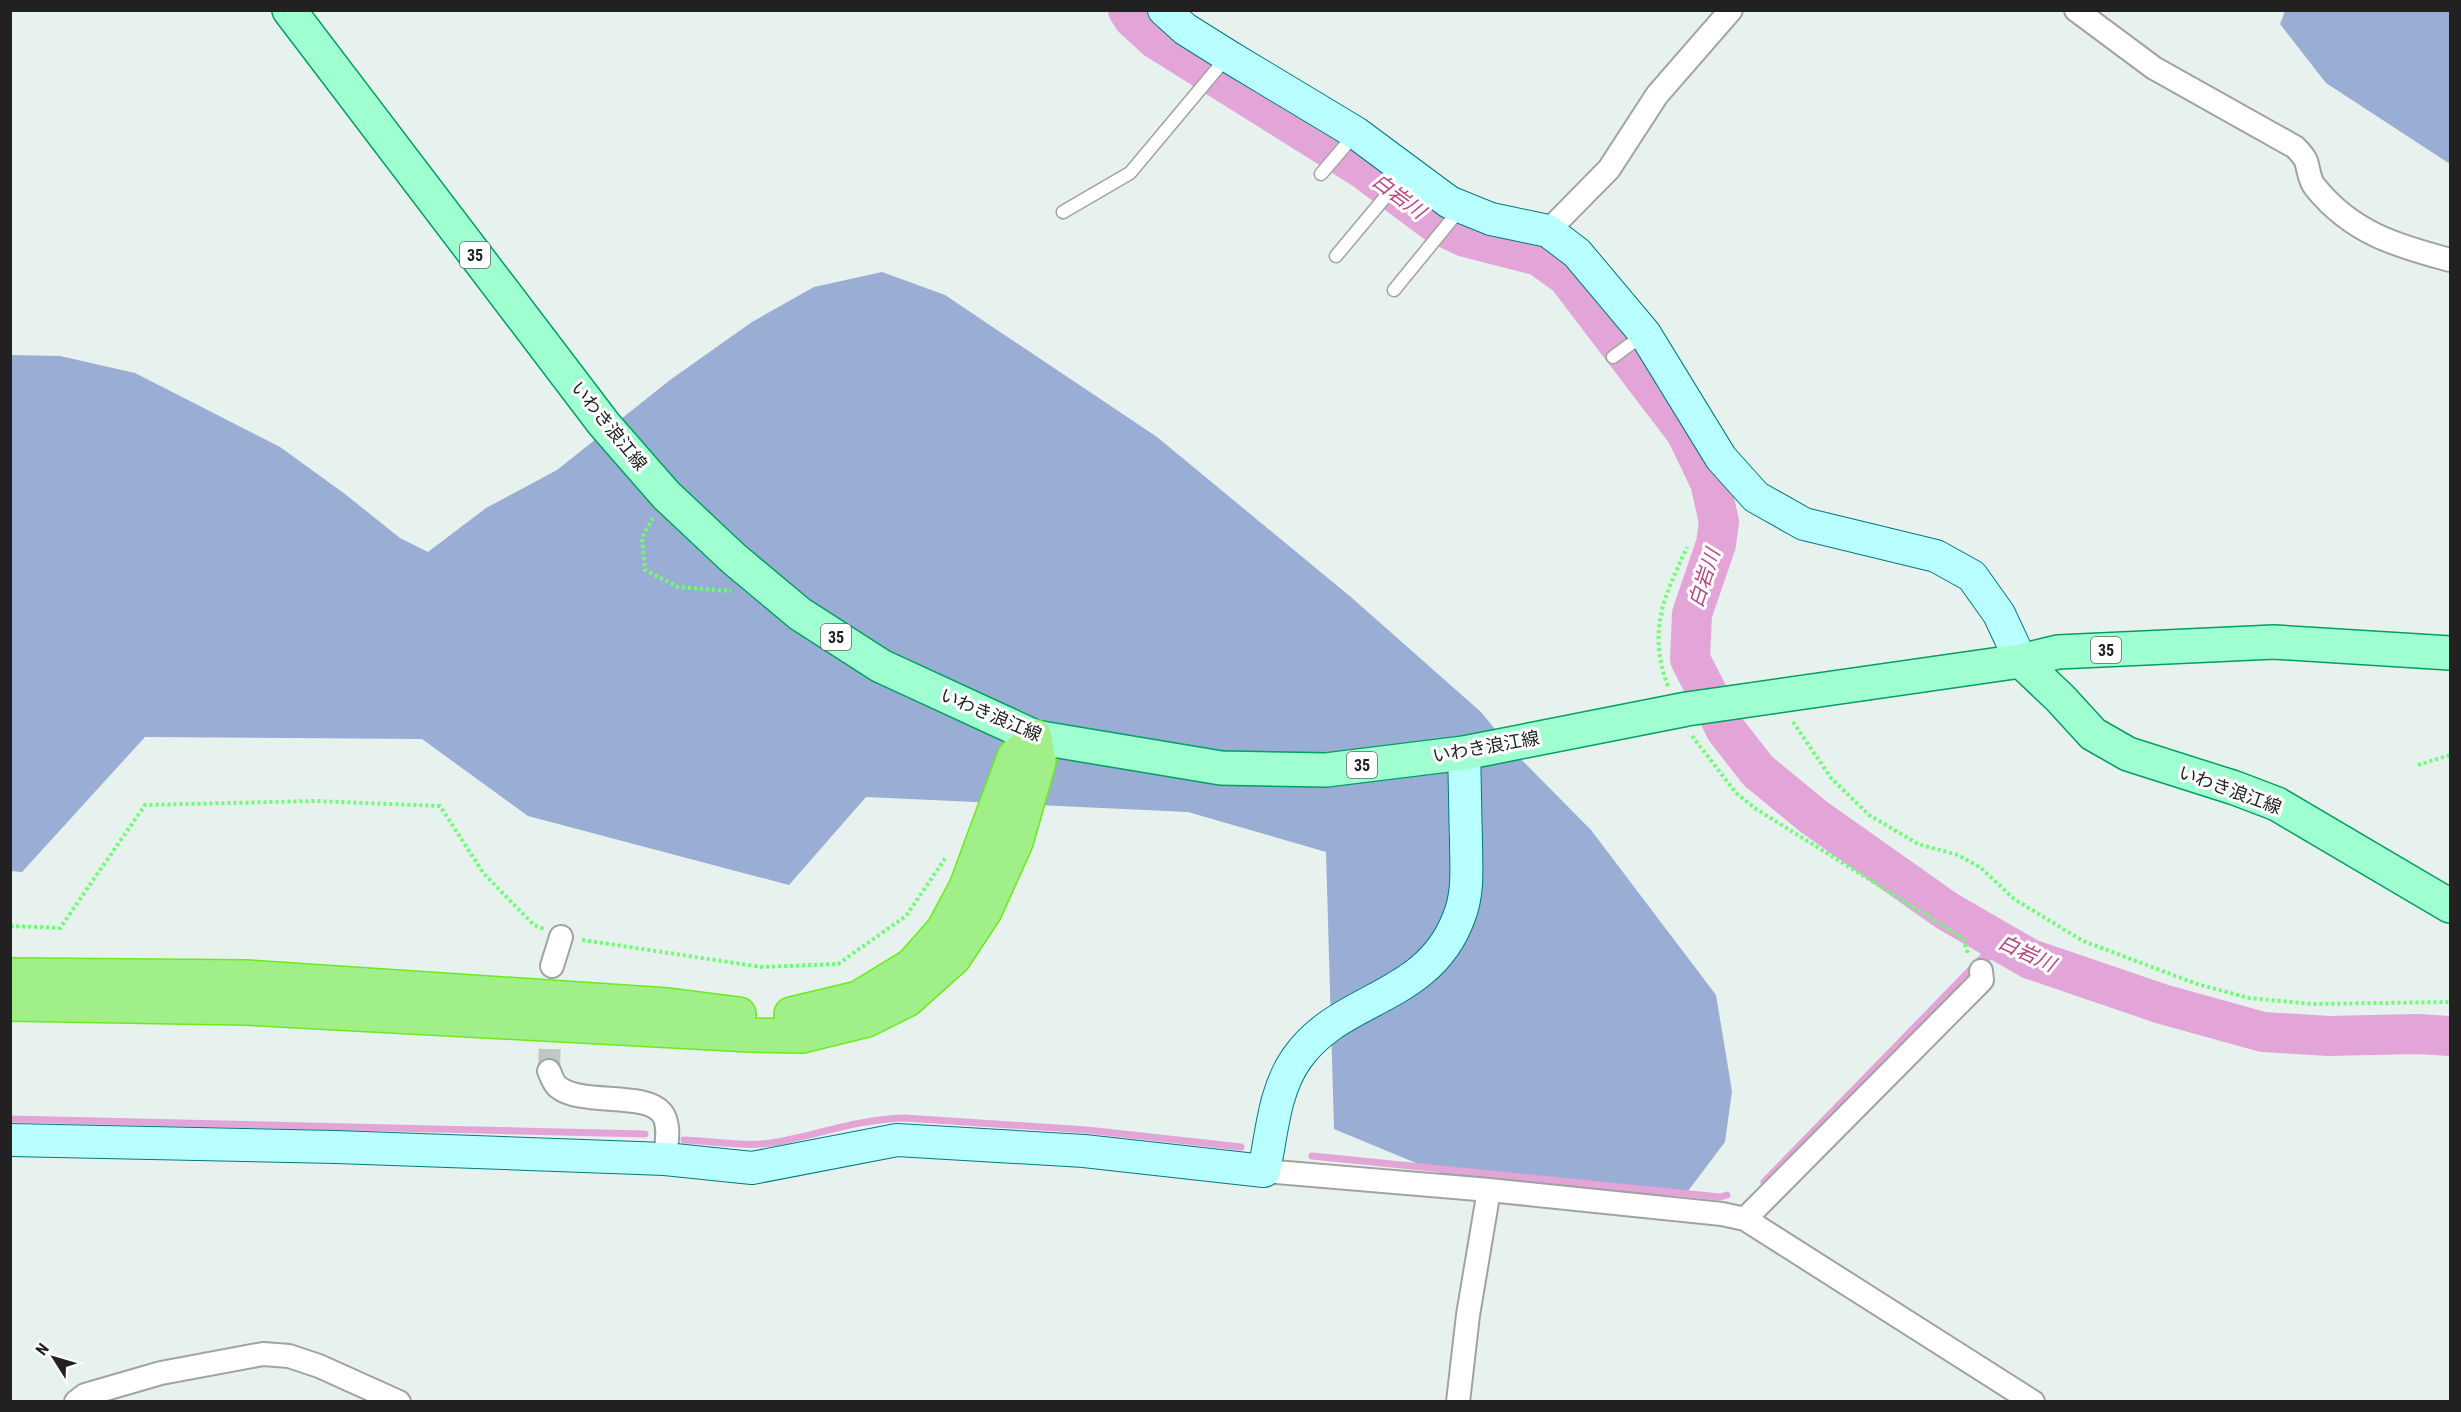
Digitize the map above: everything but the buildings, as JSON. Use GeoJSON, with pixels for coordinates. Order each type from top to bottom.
{"type":"FeatureCollection","features":[{"type":"Feature","properties":{"kind":"highway"},"geometry":{"type":"LineString","coordinates":[[10,975],[246,977],[668,1005],[749,1015],[795,1014],[858,998],[912,965],[943,930],[966,887],[1014,757],[1035,737]]}},
{"type":"Feature","properties":{"kind":"highway"},"geometry":{"type":"LineString","coordinates":[[10,1004],[246,1008],[802,1036],[867,1020],[907,999],[954,958],[986,911],[1016,842],[1036,774],[1039,762],[1035,737]]}},
{"type":"Feature","properties":{"kind":"main road","name":"いわき浪江線"},"geometry":{"type":"LineString","coordinates":[[289,10],[604,423],[666,495],[733,558],[800,614],[881,666],[1035,737],[1221,768],[1326,770],[1464,753],[1682,710],[2021,661],[2058,652],[2274,642],[2451,653]]}},
{"type":"Feature","properties":{"kind":"main road","name":"いわき浪江線"},"geometry":{"type":"LineString","coordinates":[[2021,661],[2094,734],[2128,754],[2235,788],[2277,804],[2451,906]]}},
{"type":"Feature","properties":{"kind":"street"},"geometry":{"type":"LineString","coordinates":[[1164,10],[1225,60],[1352,138],[1403,175],[1449,202],[1458,212],[1548,231],[1577,253],[1639,338],[1721,458],[1756,497],[1804,524],[1936,556],[1972,576],[1999,614],[2021,661]]}},
{"type":"Feature","properties":{"kind":"street"},"geometry":{"type":"LineString","coordinates":[[1548,231],[1609,169],[1657,95],[1731,10]]}},
{"type":"Feature","properties":{"kind":"street"},"geometry":{"type":"LineString","coordinates":[[2076,10],[2154,68],[2295,147],[2305,159],[2313,185],[2335,208],[2361,228],[2398,246],[2451,260]]}},
{"type":"Feature","properties":{"kind":"street"},"geometry":{"type":"LineString","coordinates":[[1264,1171],[1280,1088],[1296,1058],[1310,1042],[1331,1025],[1410,980],[1432,961],[1448,942],[1460,917],[1467,892],[1464,753]]}},
{"type":"Feature","properties":{"kind":"street"},"geometry":{"type":"LineString","coordinates":[[552,966],[561,937]]}},
{"type":"Feature","properties":{"kind":"street"},"geometry":{"type":"LineString","coordinates":[[1745,1219],[1982,980],[1975,965]]}},
{"type":"Feature","properties":{"kind":"street"},"geometry":{"type":"LineString","coordinates":[[549,1071],[556,1086],[569,1093],[650,1104],[662,1114],[667,1128],[665,1159]]}},
{"type":"Feature","properties":{"kind":"street"},"geometry":{"type":"LineString","coordinates":[[10,1140],[348,1148],[665,1159],[752,1168],[897,1140],[1084,1151],[1264,1171],[1489,1190],[1722,1214],[1745,1219],[2033,1401]]}},
{"type":"Feature","properties":{"kind":"street"},"geometry":{"type":"LineString","coordinates":[[1458,1401],[1468,1315],[1489,1190]]}},
{"type":"Feature","properties":{"kind":"street"},"geometry":{"type":"LineString","coordinates":[[76,1401],[85,1395],[161,1373],[263,1354],[289,1356],[309,1362],[399,1401]]}},
{"type":"Feature","properties":{"kind":"lane"},"geometry":{"type":"LineString","coordinates":[[1062,212],[1130,173],[1225,60]]}},
{"type":"Feature","properties":{"kind":"lane"},"geometry":{"type":"LineString","coordinates":[[1321,174],[1352,138]]}},
{"type":"Feature","properties":{"kind":"lane"},"geometry":{"type":"LineString","coordinates":[[1336,255],[1403,175]]}},
{"type":"Feature","properties":{"kind":"lane"},"geometry":{"type":"LineString","coordinates":[[1394,290],[1458,212]]}},
{"type":"Feature","properties":{"kind":"lane"},"geometry":{"type":"LineString","coordinates":[[1613,357],[1639,338]]}},
{"type":"Feature","properties":{"kind":"path"},"geometry":{"type":"LineString","coordinates":[[666,495],[642,538],[645,570],[678,587],[736,591]]}},
{"type":"Feature","properties":{"kind":"path"},"geometry":{"type":"LineString","coordinates":[[1687,547],[1664,597],[1658,635],[1662,671],[1694,739],[1736,793],[1756,809],[1964,938],[1975,965]]}},
{"type":"Feature","properties":{"kind":"path"},"geometry":{"type":"LineString","coordinates":[[1772,696],[1794,723],[1831,778],[1869,815],[1918,844],[1958,855],[1981,868],[2014,899],[2083,941],[2197,984],[2249,998],[2312,1004],[2451,1002]]}},
{"type":"Feature","properties":{"kind":"path"},"geometry":{"type":"LineString","coordinates":[[2418,765],[2451,755]]}},
{"type":"Feature","properties":{"kind":"path"},"geometry":{"type":"LineString","coordinates":[[10,926],[60,928],[145,805],[315,801],[440,806],[484,874],[534,925],[561,937],[762,967],[838,964],[906,916],[948,854]]}},
{"type":"Feature","properties":{"kind":"shaded area"},"geometry":{"type":"Polygon","coordinates":[[[2285,11],[2450,11],[2450,164],[2326,83],[2280,24],[2285,11]]]}},
{"type":"Feature","properties":{"kind":"shaded area"},"geometry":{"type":"Polygon","coordinates":[[[882,272],[945,295],[1157,437],[1352,598],[1481,712],[1512,750],[1591,830],[1716,995],[1732,1091],[1725,1142],[1688,1191],[1618,1209],[1457,1180],[1334,1129],[1326,852],[1188,812],[866,797],[789,885],[528,816],[422,739],[145,737],[22,872],[11,871],[11,355],[60,356],[135,373],[280,447],[345,494],[400,538],[428,552],[486,508],[557,470],[670,380],[752,322],[814,287],[882,272]]]}},
{"type":"Feature","properties":{"kind":"waterway","name":"白岩川"},"geometry":{"type":"LineString","coordinates":[[1128,10],[1133,18],[1156,39],[1362,168],[1436,223],[1465,237],[1539,256],[1567,276],[1686,432],[1710,482],[1719,522],[1716,544],[1692,614],[1690,659],[1726,730],[1758,771],[1814,817],[1947,911],[2030,959],[2162,1004],[2263,1032],[2329,1036],[2417,1034],[2450,1036]]}},
{"type":"Feature","properties":{"kind":"waterway"},"geometry":{"type":"LineString","coordinates":[[1764,1182],[1983,957],[2022,956]]}},
{"type":"Feature","properties":{"kind":"waterway"},"geometry":{"type":"LineString","coordinates":[[684,1140],[766,1144],[856,1124],[904,1118],[1087,1130],[1241,1147]]}},
{"type":"Feature","properties":{"kind":"waterway"},"geometry":{"type":"LineString","coordinates":[[10,1119],[645,1134]]}},
{"type":"Feature","properties":{"kind":"waterway"},"geometry":{"type":"LineString","coordinates":[[1312,1156],[1720,1197],[1727,1195]]}},
{"type":"Feature","properties":{"kind":"tunnel"},"geometry":{"type":"LineString","coordinates":[[549,1071],[552,966]]}}]}
